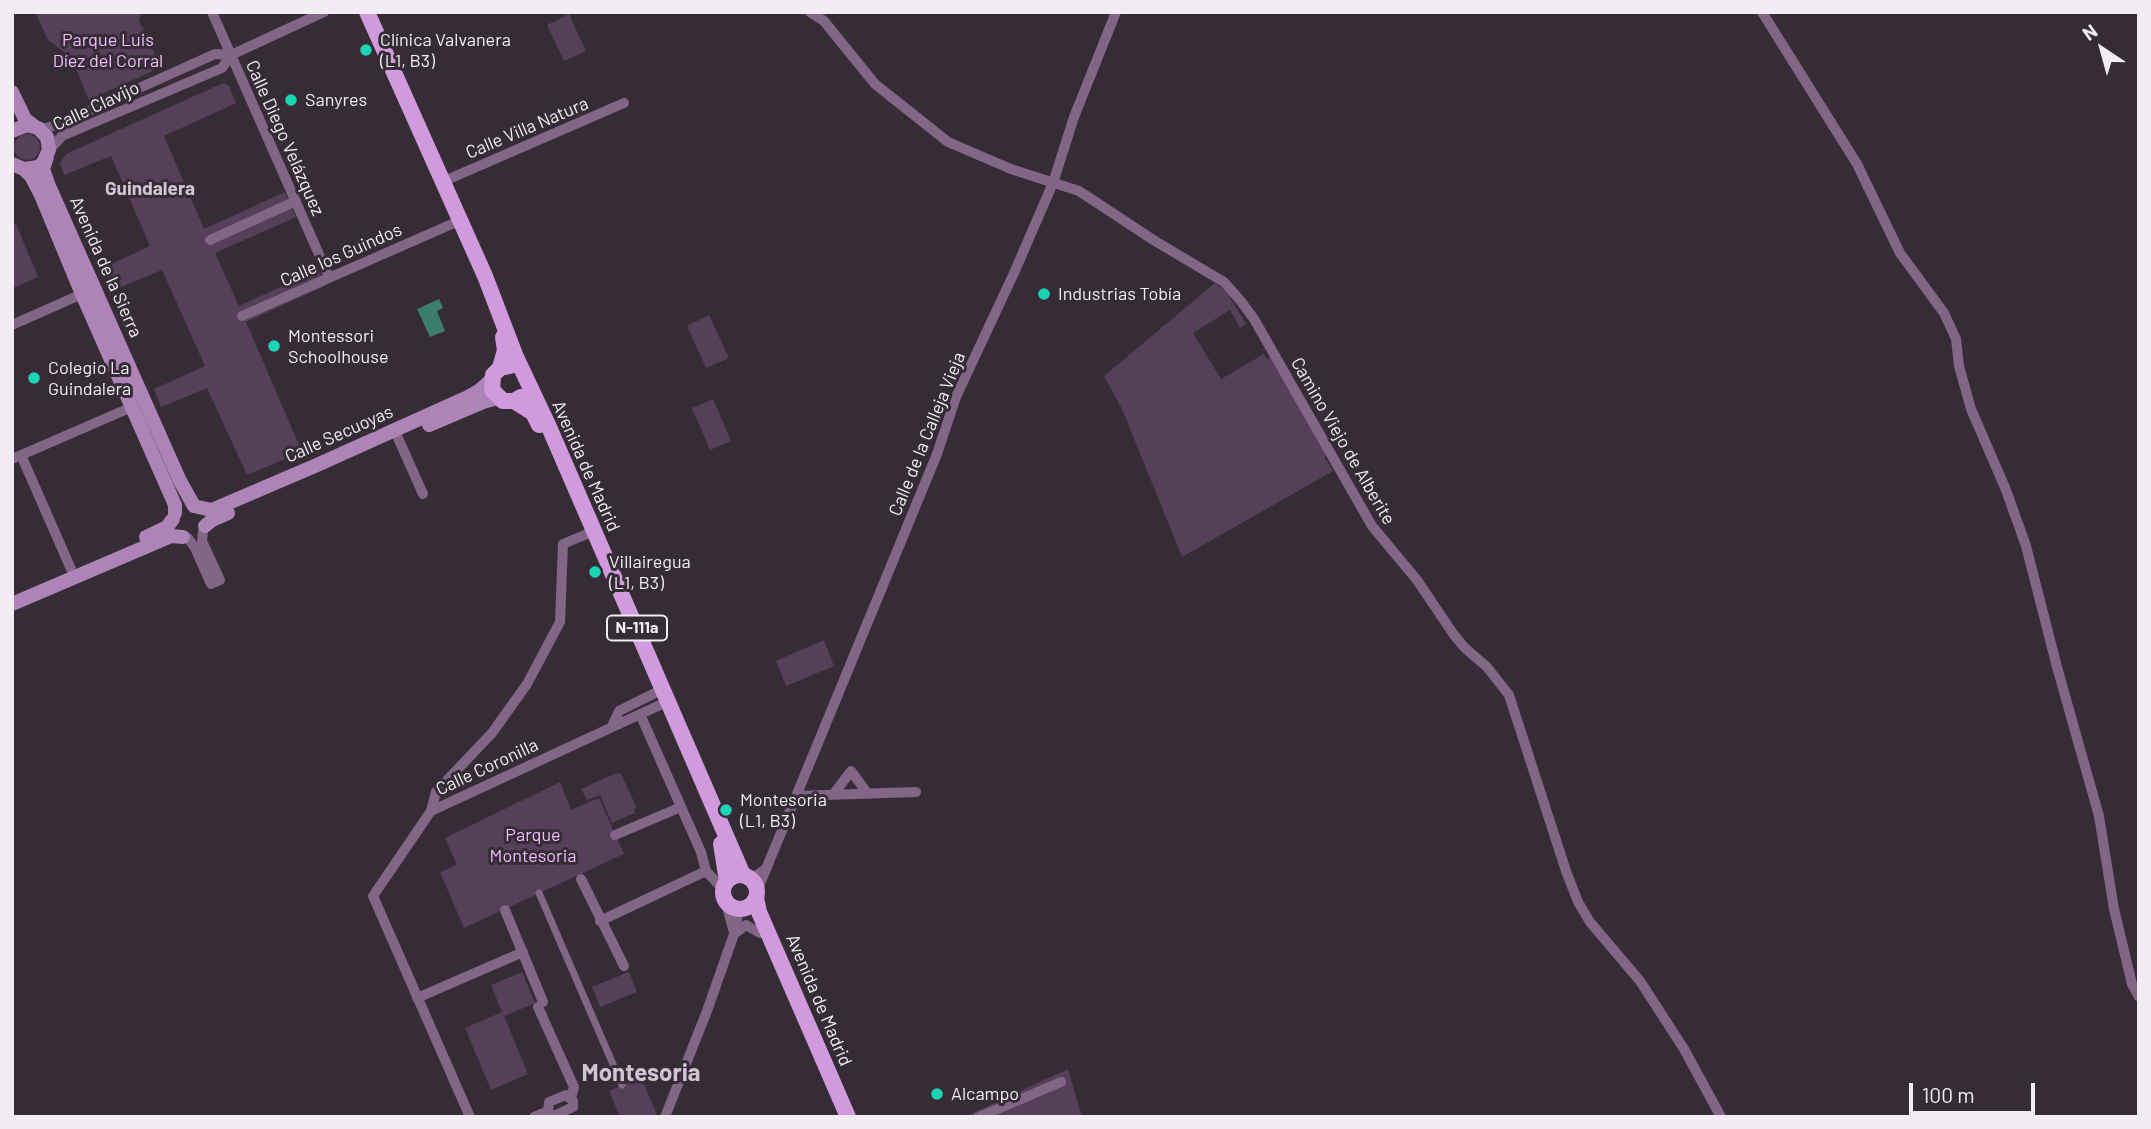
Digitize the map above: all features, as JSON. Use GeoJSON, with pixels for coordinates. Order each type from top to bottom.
{"type":"FeatureCollection","features":[{"type":"Feature","properties":{"kind":"main road","name":"N-111a"},"geometry":{"type":"LineString","coordinates":[[358,12],[504,340],[505,351],[492,390],[506,400]]}},
{"type":"Feature","properties":{"kind":"main road","name":"Avenida de Madrid"},"geometry":{"type":"LineString","coordinates":[[367,12],[490,288],[741,893],[839,1117]]}},
{"type":"Feature","properties":{"kind":"main road"},"geometry":{"type":"LineString","coordinates":[[12,92],[25,119],[47,137],[48,153],[38,167],[16,166]]}},
{"type":"Feature","properties":{"kind":"main road"},"geometry":{"type":"LineString","coordinates":[[12,131],[21,126],[36,127]]}},
{"type":"Feature","properties":{"kind":"main road","name":"Avenida de la Sierra"},"geometry":{"type":"LineString","coordinates":[[48,153],[43,169],[48,186],[183,489],[196,507]]}},
{"type":"Feature","properties":{"kind":"main road","name":"Avenida de la Sierra"},"geometry":{"type":"LineString","coordinates":[[16,166],[31,176],[41,195],[175,505],[174,516]]}},
{"type":"Feature","properties":{"kind":"main road"},"geometry":{"type":"LineString","coordinates":[[496,374],[510,366],[525,377],[524,394],[506,400]]}},
{"type":"Feature","properties":{"kind":"main road","name":"Calle Secuoyas"},"geometry":{"type":"LineString","coordinates":[[196,507],[212,510],[317,465],[466,398],[480,390],[496,374]]}},
{"type":"Feature","properties":{"kind":"main road","name":"Avenida de Madrid"},"geometry":{"type":"LineString","coordinates":[[506,400],[527,408],[536,418],[741,893],[759,912],[848,1117]]}},
{"type":"Feature","properties":{"kind":"main road","name":"Calle Secuoyas"},"geometry":{"type":"LineString","coordinates":[[204,529],[215,518],[398,438],[483,402],[506,400]]}},
{"type":"Feature","properties":{"kind":"main road"},"geometry":{"type":"LineString","coordinates":[[12,594],[167,527],[184,506],[196,507],[205,516],[204,529],[193,538],[171,536],[12,604]]}},
{"type":"Feature","properties":{"kind":"main road"},"geometry":{"type":"LineString","coordinates":[[174,516],[174,530],[185,538]]}},
{"type":"Feature","properties":{"kind":"street","name":"Calle Diego Velázquez"},"geometry":{"type":"LineString","coordinates":[[212,12],[329,277]]}},
{"type":"Feature","properties":{"kind":"street","name":"Calle Clavijo"},"geometry":{"type":"LineString","coordinates":[[36,127],[57,125],[215,54],[231,55],[324,12]]}},
{"type":"Feature","properties":{"kind":"street","name":"Camino Viejo de Alberite"},"geometry":{"type":"LineString","coordinates":[[810,12],[824,21],[875,84],[948,142],[1011,169],[1079,191],[1224,282],[1254,319],[1372,526],[1417,580],[1465,648],[1487,667],[1509,695],[1578,902],[1590,922],[1640,981],[1684,1049],[1721,1117]]}},
{"type":"Feature","properties":{"kind":"street","name":"Calle de la Calleja Vieja"},"geometry":{"type":"LineString","coordinates":[[741,893],[767,867],[937,454],[956,397],[1053,183],[1074,117],[1116,12]]}},
{"type":"Feature","properties":{"kind":"street"},"geometry":{"type":"LineString","coordinates":[[1762,12],[1857,163],[1900,253],[1944,313],[1956,339],[1959,366],[1971,409],[2006,490],[2026,546],[2099,816],[2114,909],[2132,984],[2139,997]]}},
{"type":"Feature","properties":{"kind":"street","name":"Calle Clavijo"},"geometry":{"type":"LineString","coordinates":[[48,153],[62,136],[222,68],[231,55]]}},
{"type":"Feature","properties":{"kind":"street","name":"Calle Villa Natura"},"geometry":{"type":"LineString","coordinates":[[442,182],[624,103]]}},
{"type":"Feature","properties":{"kind":"street"},"geometry":{"type":"LineString","coordinates":[[210,240],[296,201]]}},
{"type":"Feature","properties":{"kind":"street","name":"Calle los Guindos"},"geometry":{"type":"LineString","coordinates":[[242,316],[452,224]]}},
{"type":"Feature","properties":{"kind":"street"},"geometry":{"type":"LineString","coordinates":[[12,325],[82,294]]}},
{"type":"Feature","properties":{"kind":"street"},"geometry":{"type":"LineString","coordinates":[[71,569],[17,457],[132,407]]}},
{"type":"Feature","properties":{"kind":"street"},"geometry":{"type":"LineString","coordinates":[[398,438],[423,494]]}},
{"type":"Feature","properties":{"kind":"street"},"geometry":{"type":"LineString","coordinates":[[185,538],[194,545],[216,582],[202,541],[204,529]]}},
{"type":"Feature","properties":{"kind":"street"},"geometry":{"type":"LineString","coordinates":[[431,811],[436,792],[492,733],[527,684],[560,622],[563,544],[587,534]]}},
{"type":"Feature","properties":{"kind":"street","name":"Calle Coronilla"},"geometry":{"type":"LineString","coordinates":[[418,998],[373,896],[431,811],[640,714],[657,699]]}},
{"type":"Feature","properties":{"kind":"street","name":"Calle Coronilla"},"geometry":{"type":"LineString","coordinates":[[612,726],[619,711],[657,699]]}},
{"type":"Feature","properties":{"kind":"street"},"geometry":{"type":"LineString","coordinates":[[640,714],[701,852],[706,871],[741,893],[734,934],[665,1117]]}},
{"type":"Feature","properties":{"kind":"street"},"geometry":{"type":"LineString","coordinates":[[833,795],[850,771],[868,794]]}},
{"type":"Feature","properties":{"kind":"street"},"geometry":{"type":"LineString","coordinates":[[797,796],[916,792]]}},
{"type":"Feature","properties":{"kind":"street"},"geometry":{"type":"LineString","coordinates":[[615,835],[681,807]]}},
{"type":"Feature","properties":{"kind":"street"},"geometry":{"type":"LineString","coordinates":[[600,920],[706,871]]}},
{"type":"Feature","properties":{"kind":"street"},"geometry":{"type":"LineString","coordinates":[[581,879],[624,966]]}},
{"type":"Feature","properties":{"kind":"street"},"geometry":{"type":"LineString","coordinates":[[539,892],[622,1085]]}},
{"type":"Feature","properties":{"kind":"street"},"geometry":{"type":"LineString","coordinates":[[505,910],[574,1087],[571,1098],[574,1104],[570,1110],[554,1116],[548,1111],[534,1117]]}},
{"type":"Feature","properties":{"kind":"street"},"geometry":{"type":"LineString","coordinates":[[734,934],[746,925],[760,933]]}},
{"type":"Feature","properties":{"kind":"street"},"geometry":{"type":"LineString","coordinates":[[470,1117],[418,998],[523,952]]}},
{"type":"Feature","properties":{"kind":"street"},"geometry":{"type":"LineString","coordinates":[[979,1117],[1061,1082]]}},
{"type":"Feature","properties":{"kind":"green space","name":"Parque Luis Díez del Corral"},"geometry":{"type":"Polygon","coordinates":[[[35,12],[141,12],[139,21],[161,67],[89,100],[71,57],[48,40],[35,12]]]}},
{"type":"Feature","properties":{"kind":"green space"},"geometry":{"type":"Polygon","coordinates":[[[569,14],[586,51],[564,61],[547,25],[569,14]]]}},
{"type":"Feature","properties":{"kind":"green space"},"geometry":{"type":"Polygon","coordinates":[[[223,83],[229,86],[236,103],[164,136],[204,229],[285,192],[296,217],[215,253],[239,306],[319,269],[325,286],[246,322],[302,452],[247,475],[207,388],[161,407],[154,389],[205,366],[162,270],[111,291],[101,269],[150,246],[111,156],[64,175],[60,164],[66,154],[223,83]]]}},
{"type":"Feature","properties":{"kind":"green space"},"geometry":{"type":"Polygon","coordinates":[[[27,134],[36,138],[40,147],[36,156],[27,160],[18,156],[14,147],[18,138],[27,134]]]}},
{"type":"Feature","properties":{"kind":"green space"},"geometry":{"type":"Polygon","coordinates":[[[16,224],[38,277],[13,288],[12,226],[16,224]]]}},
{"type":"Feature","properties":{"kind":"green space"},"geometry":{"type":"Polygon","coordinates":[[[1215,283],[1226,291],[1246,324],[1240,328],[1230,310],[1193,333],[1221,379],[1264,354],[1267,359],[1271,358],[1326,451],[1325,458],[1333,471],[1182,557],[1122,409],[1104,376],[1215,283]]]}},
{"type":"Feature","properties":{"kind":"green space"},"geometry":{"type":"Polygon","coordinates":[[[709,315],[729,358],[706,368],[687,326],[709,315]]]}},
{"type":"Feature","properties":{"kind":"green space"},"geometry":{"type":"Polygon","coordinates":[[[713,399],[731,441],[710,450],[692,408],[713,399]]]}},
{"type":"Feature","properties":{"kind":"green space"},"geometry":{"type":"Polygon","coordinates":[[[824,640],[834,666],[786,686],[776,661],[824,640]]]}},
{"type":"Feature","properties":{"kind":"green space"},"geometry":{"type":"Polygon","coordinates":[[[616,773],[621,774],[637,808],[634,809],[635,813],[612,823],[600,795],[587,800],[581,789],[616,773]]]}},
{"type":"Feature","properties":{"kind":"green space","name":"Parque Montesoria"},"geometry":{"type":"Polygon","coordinates":[[[560,782],[571,810],[599,798],[624,854],[464,928],[440,872],[457,865],[445,838],[560,782]]]}},
{"type":"Feature","properties":{"kind":"green space"},"geometry":{"type":"Polygon","coordinates":[[[522,972],[535,1003],[504,1016],[528,1074],[491,1090],[465,1028],[502,1012],[491,985],[522,972]]]}},
{"type":"Feature","properties":{"kind":"green space"},"geometry":{"type":"Polygon","coordinates":[[[629,972],[637,992],[600,1007],[592,987],[629,972]]]}},
{"type":"Feature","properties":{"kind":"green space"},"geometry":{"type":"Polygon","coordinates":[[[1068,1069],[1082,1117],[964,1117],[1068,1069]]]}},
{"type":"Feature","properties":{"kind":"green space"},"geometry":{"type":"Polygon","coordinates":[[[641,1077],[658,1117],[620,1117],[609,1091],[641,1077]]]}},
{"type":"Feature","properties":{"kind":"shaded area"},"geometry":{"type":"Polygon","coordinates":[[[439,299],[443,308],[437,311],[445,331],[430,337],[417,309],[439,299]]]}},
{"type":"Feature","properties":{"kind":"place","name":"Clínica Valvanera (L1, B3)"},"geometry":{"type":"Point","coordinates":[366,50]}},
{"type":"Feature","properties":{"kind":"place","name":"Sanyres"},"geometry":{"type":"Point","coordinates":[291,100]}},
{"type":"Feature","properties":{"kind":"place","name":"Industrias Tobía"},"geometry":{"type":"Point","coordinates":[1044,294]}},
{"type":"Feature","properties":{"kind":"place","name":"Montessori Schoolhouse"},"geometry":{"type":"Point","coordinates":[274,346]}},
{"type":"Feature","properties":{"kind":"place","name":"Colegio La Guindalera"},"geometry":{"type":"Point","coordinates":[34,378]}},
{"type":"Feature","properties":{"kind":"place","name":"Villairegua (L1, B3)"},"geometry":{"type":"Point","coordinates":[595,572]}},
{"type":"Feature","properties":{"kind":"place","name":"Montesoria (L1, B3)"},"geometry":{"type":"Point","coordinates":[726,810]}},
{"type":"Feature","properties":{"kind":"place","name":"Alcampo"},"geometry":{"type":"Point","coordinates":[937,1094]}},
{"type":"Feature","properties":{"kind":"district","name":"Guindalera"},"geometry":{"type":"Point","coordinates":[150,189]}},
{"type":"Feature","properties":{"kind":"district","name":"Montesoria"},"geometry":{"type":"Point","coordinates":[641,1073]}}]}
